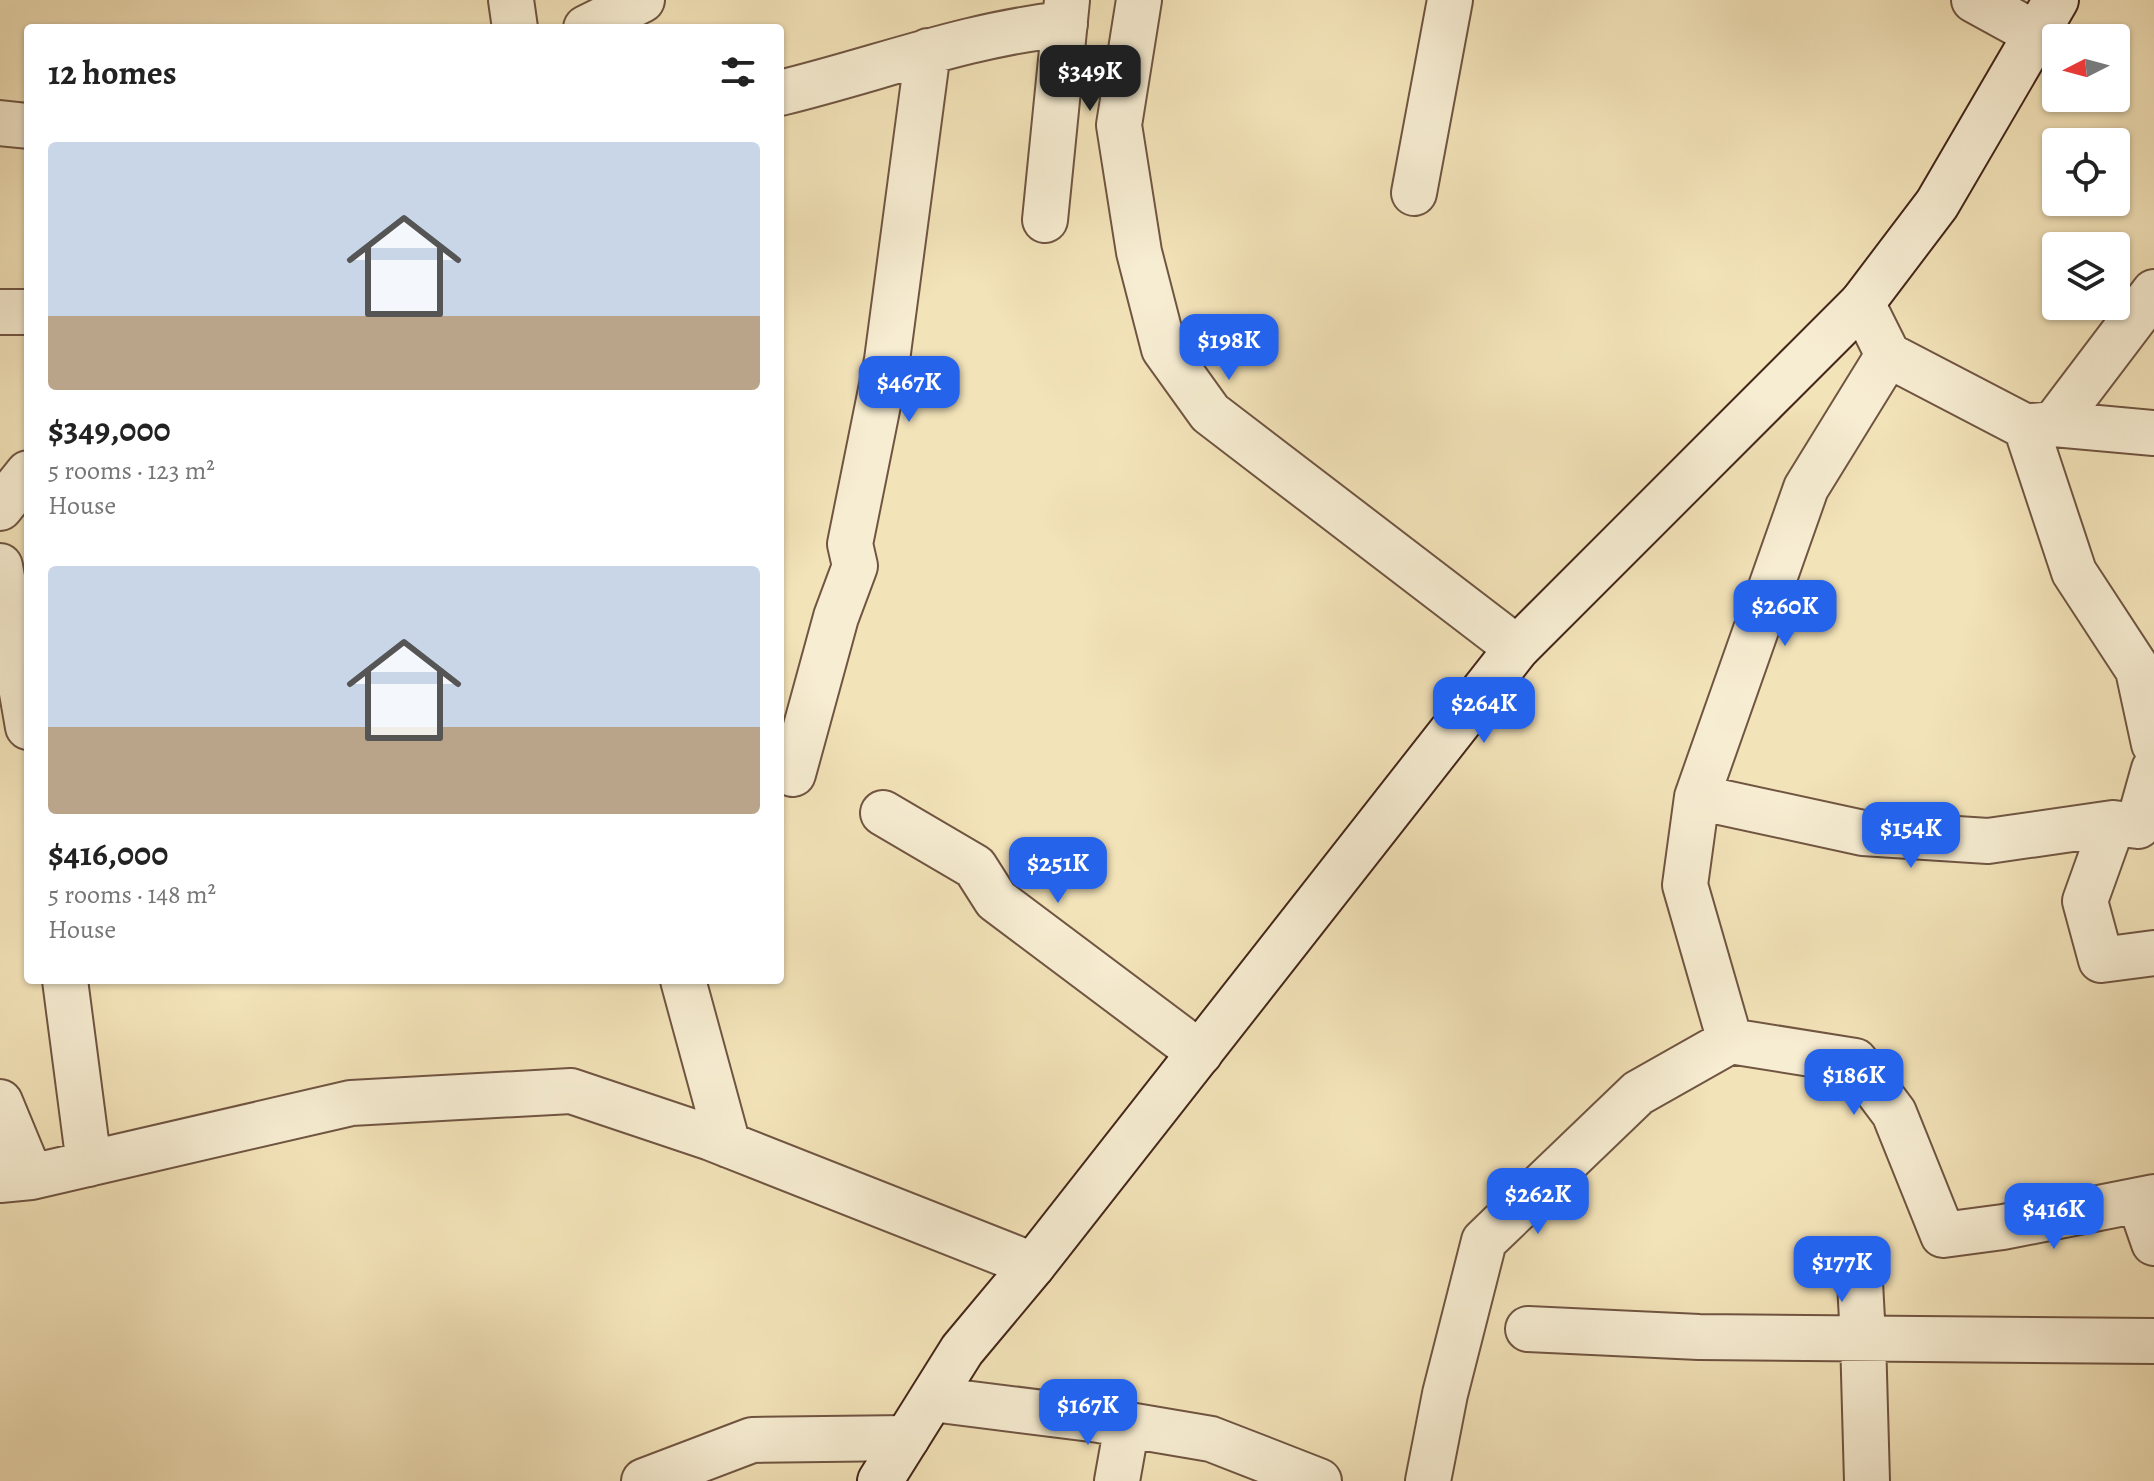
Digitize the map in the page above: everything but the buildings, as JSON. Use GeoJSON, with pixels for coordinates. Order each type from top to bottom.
{"type":"FeatureCollection","features":[{"type":"Feature","properties":{"kind":"street"},"geometry":{"type":"LineString","coordinates":[[511,0],[514,24]]}},
{"type":"Feature","properties":{"kind":"street"},"geometry":{"type":"LineString","coordinates":[[594,24],[642,0]]}},
{"type":"Feature","properties":{"kind":"street"},"geometry":{"type":"LineString","coordinates":[[1414,193],[1450,0]]}},
{"type":"Feature","properties":{"kind":"street"},"geometry":{"type":"LineString","coordinates":[[880,1481],[962,1350],[1033,1265],[1517,648],[1862,303],[1937,204],[2046,17],[1974,0]]}},
{"type":"Feature","properties":{"kind":"street"},"geometry":{"type":"LineString","coordinates":[[1135,1],[1119,125],[1139,252],[1164,349],[1210,413],[1517,648]]}},
{"type":"Feature","properties":{"kind":"street"},"geometry":{"type":"LineString","coordinates":[[784,92],[928,51],[1030,28],[1066,12],[1045,220]]}},
{"type":"Feature","properties":{"kind":"street"},"geometry":{"type":"LineString","coordinates":[[792,744],[855,566],[850,544],[887,360],[928,51]]}},
{"type":"Feature","properties":{"kind":"street"},"geometry":{"type":"LineString","coordinates":[[0,123],[24,126]]}},
{"type":"Feature","properties":{"kind":"street"},"geometry":{"type":"LineString","coordinates":[[2040,425],[2154,292]]}},
{"type":"Feature","properties":{"kind":"street"},"geometry":{"type":"LineString","coordinates":[[1862,303],[1888,355],[2040,425],[2154,433]]}},
{"type":"Feature","properties":{"kind":"street"},"geometry":{"type":"LineString","coordinates":[[0,312],[24,312]]}},
{"type":"Feature","properties":{"kind":"street"},"geometry":{"type":"LineString","coordinates":[[1730,1041],[1685,885],[1697,797],[1806,488],[1888,355]]}},
{"type":"Feature","properties":{"kind":"street"},"geometry":{"type":"LineString","coordinates":[[2040,425],[2074,572],[2138,670],[2154,744]]}},
{"type":"Feature","properties":{"kind":"street"},"geometry":{"type":"LineString","coordinates":[[0,508],[24,478]]}},
{"type":"Feature","properties":{"kind":"street"},"geometry":{"type":"LineString","coordinates":[[0,566],[24,704]]}},
{"type":"Feature","properties":{"kind":"street"},"geometry":{"type":"LineString","coordinates":[[1697,797],[1863,833],[1988,841],[2113,823],[2138,826],[2154,769]]}},
{"type":"Feature","properties":{"kind":"street"},"geometry":{"type":"LineString","coordinates":[[883,813],[975,867],[996,900],[1200,1053]]}},
{"type":"Feature","properties":{"kind":"street"},"geometry":{"type":"LineString","coordinates":[[2113,823],[2085,901],[2101,960],[2154,953]]}},
{"type":"Feature","properties":{"kind":"street"},"geometry":{"type":"LineString","coordinates":[[66,984],[89,1164]]}},
{"type":"Feature","properties":{"kind":"street"},"geometry":{"type":"LineString","coordinates":[[684,984],[728,1145]]}},
{"type":"Feature","properties":{"kind":"street"},"geometry":{"type":"LineString","coordinates":[[1428,1481],[1445,1394],[1484,1241],[1638,1093],[1730,1041],[1855,1061],[1894,1113],[1943,1235],[2003,1227],[2146,1199],[2154,1243]]}},
{"type":"Feature","properties":{"kind":"street"},"geometry":{"type":"LineString","coordinates":[[0,1102],[16,1179],[351,1103],[571,1091],[728,1145],[1033,1265]]}},
{"type":"Feature","properties":{"kind":"street"},"geometry":{"type":"LineString","coordinates":[[1859,1264],[1867,1481]]}},
{"type":"Feature","properties":{"kind":"street"},"geometry":{"type":"LineString","coordinates":[[1528,1329],[1699,1337],[2154,1341]]}},
{"type":"Feature","properties":{"kind":"street"},"geometry":{"type":"LineString","coordinates":[[932,1399],[1211,1439],[1319,1481]]}},
{"type":"Feature","properties":{"kind":"street"},"geometry":{"type":"LineString","coordinates":[[1117,1481],[1127,1425]]}},
{"type":"Feature","properties":{"kind":"street"},"geometry":{"type":"LineString","coordinates":[[644,1481],[752,1440],[907,1438]]}}]}
